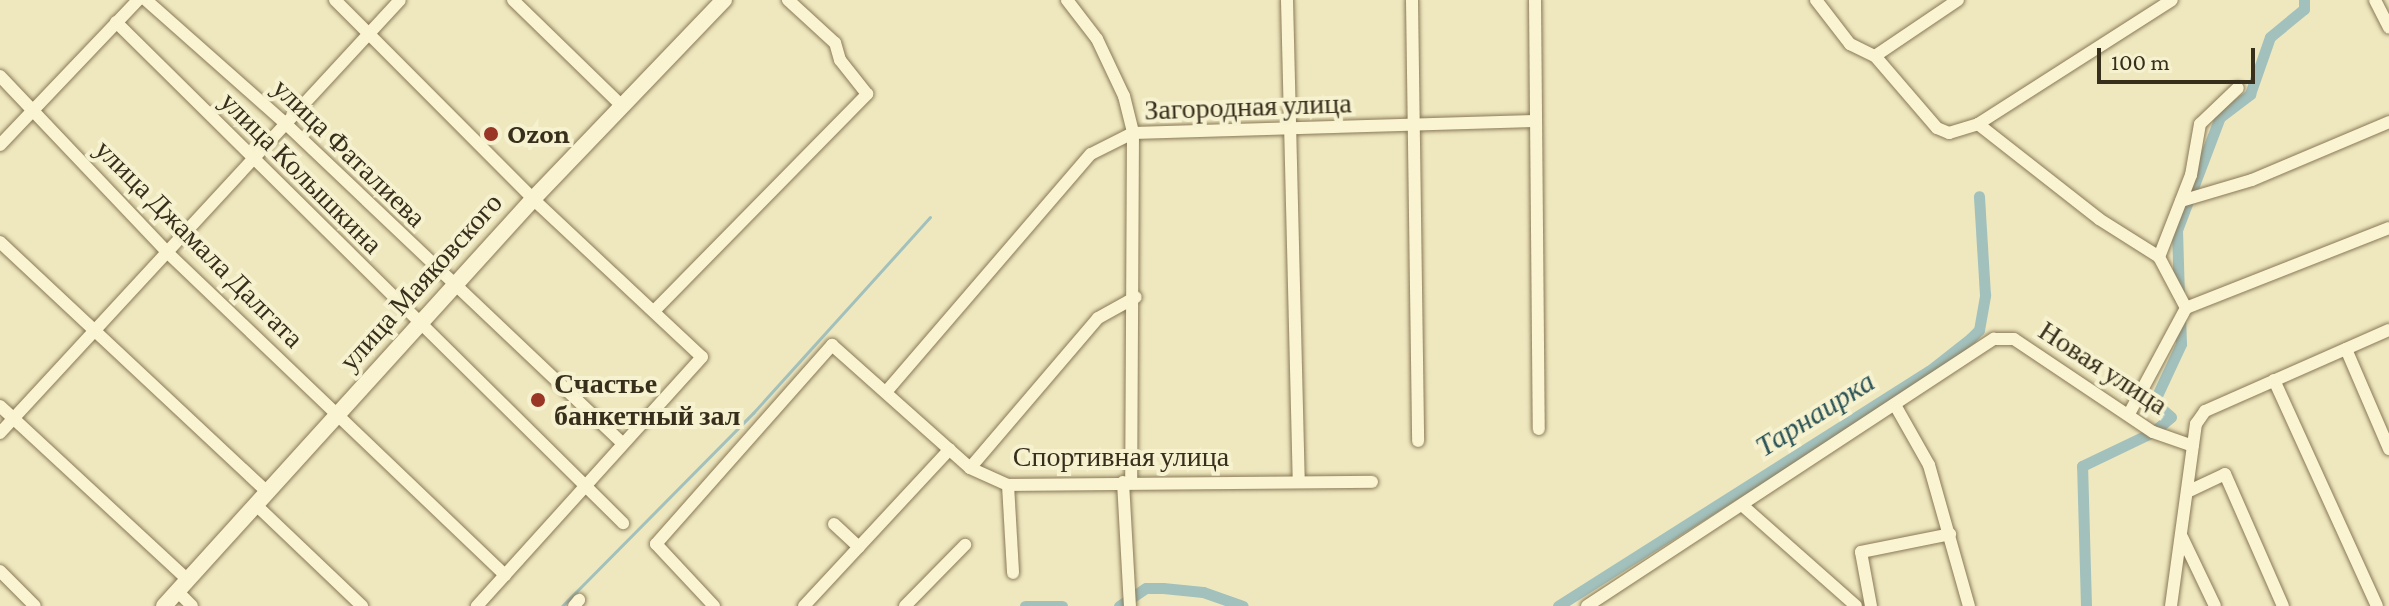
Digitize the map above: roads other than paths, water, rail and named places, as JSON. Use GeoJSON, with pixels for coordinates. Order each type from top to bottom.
{"type":"FeatureCollection","features":[{"type":"Feature","properties":{"kind":"street"},"geometry":{"type":"LineString","coordinates":[[0,145],[138,0]]}},
{"type":"Feature","properties":{"kind":"street","name":"улица Фаталиева"},"geometry":{"type":"LineString","coordinates":[[146,0],[286,124],[453,287],[621,442]]}},
{"type":"Feature","properties":{"kind":"street"},"geometry":{"type":"LineString","coordinates":[[335,0],[533,199],[702,357],[621,442],[477,606]]}},
{"type":"Feature","properties":{"kind":"street"},"geometry":{"type":"LineString","coordinates":[[0,433],[169,254],[253,157],[400,0]]}},
{"type":"Feature","properties":{"kind":"street"},"geometry":{"type":"LineString","coordinates":[[513,0],[622,106]]}},
{"type":"Feature","properties":{"kind":"street","name":"улица Маяковского"},"geometry":{"type":"LineString","coordinates":[[164,606],[533,199],[724,0]]}},
{"type":"Feature","properties":{"kind":"street"},"geometry":{"type":"LineString","coordinates":[[655,310],[867,94],[840,60],[835,43],[788,0]]}},
{"type":"Feature","properties":{"kind":"street"},"geometry":{"type":"LineString","coordinates":[[1067,0],[1097,39],[1124,96],[1133,133],[1136,297],[1127,481],[1130,606]]}},
{"type":"Feature","properties":{"kind":"street"},"geometry":{"type":"LineString","coordinates":[[1287,0],[1299,481]]}},
{"type":"Feature","properties":{"kind":"street"},"geometry":{"type":"LineString","coordinates":[[1412,0],[1418,441]]}},
{"type":"Feature","properties":{"kind":"street"},"geometry":{"type":"LineString","coordinates":[[1535,0],[1539,429]]}},
{"type":"Feature","properties":{"kind":"street"},"geometry":{"type":"LineString","coordinates":[[1816,0],[1850,44],[1875,56],[1937,128],[1960,133],[2172,0]]}},
{"type":"Feature","properties":{"kind":"street"},"geometry":{"type":"LineString","coordinates":[[1875,56],[1958,0]]}},
{"type":"Feature","properties":{"kind":"street"},"geometry":{"type":"LineString","coordinates":[[2375,0],[2388,25]]}},
{"type":"Feature","properties":{"kind":"street","name":"улица Колышкина"},"geometry":{"type":"LineString","coordinates":[[116,22],[418,325],[623,523]]}},
{"type":"Feature","properties":{"kind":"street","name":"улица Джамала Далгата"},"geometry":{"type":"LineString","coordinates":[[0,76],[169,254],[505,575]]}},
{"type":"Feature","properties":{"kind":"street"},"geometry":{"type":"LineString","coordinates":[[2159,257],[2197,155],[2200,124],[2238,88]]}},
{"type":"Feature","properties":{"kind":"street","name":"Загородная улица"},"geometry":{"type":"LineString","coordinates":[[886,392],[1091,154],[1133,133],[1534,121]]}},
{"type":"Feature","properties":{"kind":"street"},"geometry":{"type":"LineString","coordinates":[[2181,201],[2196,198],[2389,122]]}},
{"type":"Feature","properties":{"kind":"street"},"geometry":{"type":"LineString","coordinates":[[1978,124],[2099,219],[2159,257],[2186,308]]}},
{"type":"Feature","properties":{"kind":"street"},"geometry":{"type":"LineString","coordinates":[[2130,412],[2186,308],[2389,228]]}},
{"type":"Feature","properties":{"kind":"street"},"geometry":{"type":"LineString","coordinates":[[0,242],[260,498],[362,606]]}},
{"type":"Feature","properties":{"kind":"street"},"geometry":{"type":"LineString","coordinates":[[970,468],[1098,318],[1136,297]]}},
{"type":"Feature","properties":{"kind":"street"},"geometry":{"type":"LineString","coordinates":[[2171,606],[2196,424],[2205,411],[2389,330]]}},
{"type":"Feature","properties":{"kind":"street","name":"Новая улица"},"geometry":{"type":"LineString","coordinates":[[1587,606],[2004,336],[2130,412],[2153,432],[2193,446]]}},
{"type":"Feature","properties":{"kind":"street","name":"Спортивная улица"},"geometry":{"type":"LineString","coordinates":[[714,606],[656,544],[826,347],[838,347],[970,468],[1008,485],[1127,481],[1372,482]]}},
{"type":"Feature","properties":{"kind":"street"},"geometry":{"type":"LineString","coordinates":[[2346,349],[2385,429],[2389,449]]}},
{"type":"Feature","properties":{"kind":"street"},"geometry":{"type":"LineString","coordinates":[[2274,380],[2377,606]]}},
{"type":"Feature","properties":{"kind":"street"},"geometry":{"type":"LineString","coordinates":[[1895,405],[1929,465],[1969,606]]}},
{"type":"Feature","properties":{"kind":"street"},"geometry":{"type":"LineString","coordinates":[[0,406],[182,586],[192,606]]}},
{"type":"Feature","properties":{"kind":"street"},"geometry":{"type":"LineString","coordinates":[[804,606],[950,449]]}},
{"type":"Feature","properties":{"kind":"street"},"geometry":{"type":"LineString","coordinates":[[2187,492],[2225,474],[2283,606]]}},
{"type":"Feature","properties":{"kind":"street"},"geometry":{"type":"LineString","coordinates":[[1008,485],[1013,573]]}},
{"type":"Feature","properties":{"kind":"street"},"geometry":{"type":"LineString","coordinates":[[1742,505],[1856,606]]}},
{"type":"Feature","properties":{"kind":"street"},"geometry":{"type":"LineString","coordinates":[[834,524],[859,547]]}},
{"type":"Feature","properties":{"kind":"street"},"geometry":{"type":"LineString","coordinates":[[1871,606],[1861,552],[1950,534]]}},
{"type":"Feature","properties":{"kind":"street"},"geometry":{"type":"LineString","coordinates":[[2181,535],[2215,606]]}},
{"type":"Feature","properties":{"kind":"street"},"geometry":{"type":"LineString","coordinates":[[905,606],[965,545]]}},
{"type":"Feature","properties":{"kind":"street"},"geometry":{"type":"LineString","coordinates":[[0,571],[35,606]]}},
{"type":"Feature","properties":{"kind":"waterway"},"geometry":{"type":"LineString","coordinates":[[2179,297],[2177,230],[2220,117],[2250,94],[2270,37],[2304,9],[2304,0]]}},
{"type":"Feature","properties":{"kind":"waterway","name":"Тарнаирка"},"geometry":{"type":"LineString","coordinates":[[1558,606],[1929,371],[1971,338],[1979,330],[1985,295],[1979,196]]}},
{"type":"Feature","properties":{"kind":"waterway"},"geometry":{"type":"LineString","coordinates":[[562,606],[753,413],[930,217]]}},
{"type":"Feature","properties":{"kind":"waterway"},"geometry":{"type":"LineString","coordinates":[[2086,606],[2082,466],[2153,432],[2171,417],[2154,402],[2181,344],[2180,318]]}},
{"type":"Feature","properties":{"kind":"waterway","name":"Тарнаирка"},"geometry":{"type":"LineString","coordinates":[[1119,606],[1146,588],[1203,592],[1243,606]]}},
{"type":"Feature","properties":{"kind":"waterway","name":"Тарнаирка"},"geometry":{"type":"LineString","coordinates":[[1025,606],[1062,606]]}},
{"type":"Feature","properties":{"kind":"place","name":"Ozon"},"geometry":{"type":"Point","coordinates":[491,134]}},
{"type":"Feature","properties":{"kind":"place","name":"Счастье банкетный зал"},"geometry":{"type":"Point","coordinates":[538,400]}}]}
